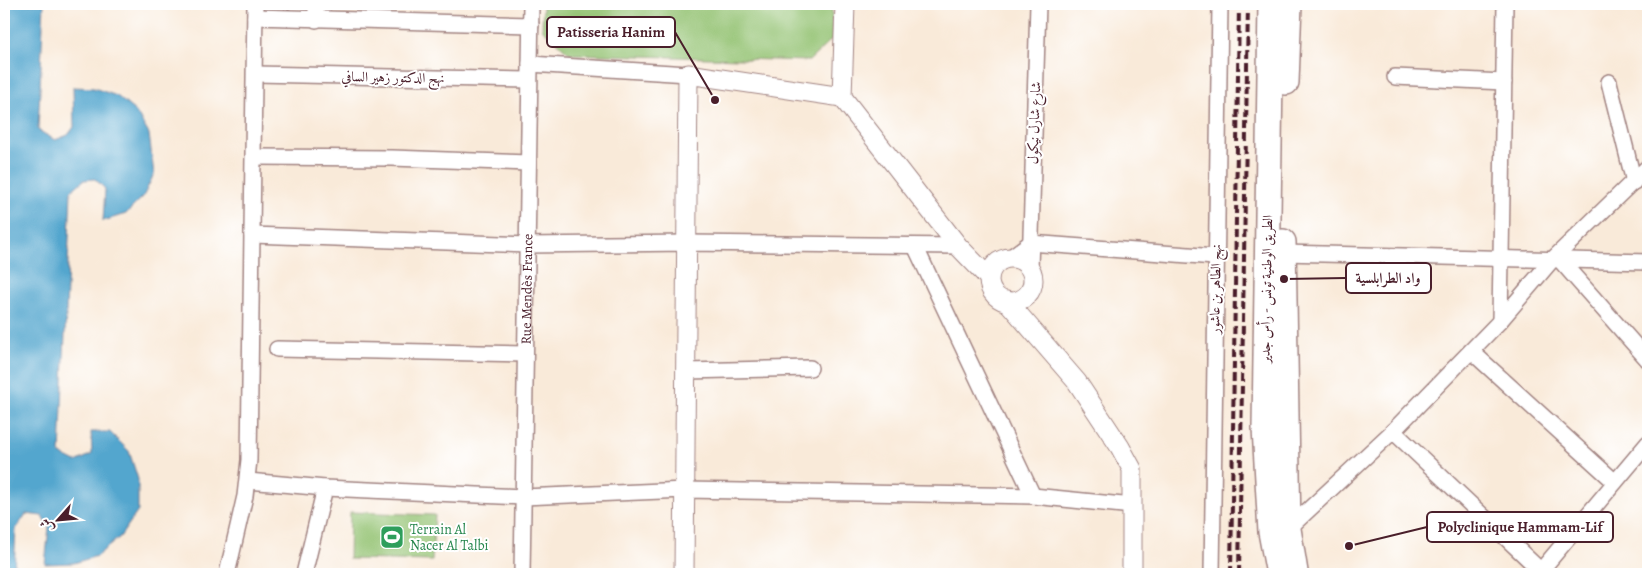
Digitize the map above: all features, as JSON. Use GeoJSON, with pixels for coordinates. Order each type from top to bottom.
{"type":"FeatureCollection","features":[{"type":"Feature","properties":{"kind":"highway","name":"الطريق الوطنية تونس - رأس جدير"},"geometry":{"type":"LineString","coordinates":[[1271,4],[1265,428],[1271,532],[1279,574]]}},
{"type":"Feature","properties":{"kind":"highway","name":"الطريق الوطنية تونس - رأس جدير"},"geometry":{"type":"LineString","coordinates":[[1289,4],[1283,253],[1288,529],[1296,574]]}},
{"type":"Feature","properties":{"kind":"street"},"geometry":{"type":"LineString","coordinates":[[316,4],[316,20]]}},
{"type":"Feature","properties":{"kind":"street","name":"Rue Mendès France"},"geometry":{"type":"LineString","coordinates":[[522,574],[531,4]]}},
{"type":"Feature","properties":{"kind":"street"},"geometry":{"type":"LineString","coordinates":[[845,4],[842,97],[958,246],[989,278],[993,291],[999,298],[1007,302],[1077,382],[1120,446],[1132,469],[1132,574]]}},
{"type":"Feature","properties":{"kind":"street","name":"شارع شارل نيكول"},"geometry":{"type":"LineString","coordinates":[[1030,268],[1038,4]]}},
{"type":"Feature","properties":{"kind":"street","name":"نهج الطاهر بن عاشور"},"geometry":{"type":"LineString","coordinates":[[1212,574],[1220,4]]}},
{"type":"Feature","properties":{"kind":"street"},"geometry":{"type":"LineString","coordinates":[[1500,321],[1505,4]]}},
{"type":"Feature","properties":{"kind":"street"},"geometry":{"type":"LineString","coordinates":[[227,574],[248,482],[252,349],[252,235],[256,74],[255,10],[316,20],[530,26]]}},
{"type":"Feature","properties":{"kind":"street"},"geometry":{"type":"LineString","coordinates":[[530,64],[688,74],[842,97]]}},
{"type":"Feature","properties":{"kind":"street","name":"نهج الدكتور زهير السافي"},"geometry":{"type":"LineString","coordinates":[[256,74],[529,80]]}},
{"type":"Feature","properties":{"kind":"street"},"geometry":{"type":"LineString","coordinates":[[684,574],[688,74]]}},
{"type":"Feature","properties":{"kind":"street"},"geometry":{"type":"LineString","coordinates":[[1394,76],[1504,82]]}},
{"type":"Feature","properties":{"kind":"street"},"geometry":{"type":"LineString","coordinates":[[1609,82],[1634,182]]}},
{"type":"Feature","properties":{"kind":"street"},"geometry":{"type":"LineString","coordinates":[[254,158],[392,158],[528,163]]}},
{"type":"Feature","properties":{"kind":"street"},"geometry":{"type":"LineString","coordinates":[[1288,529],[1393,431],[1500,321],[1556,260],[1648,167]]}},
{"type":"Feature","properties":{"kind":"street"},"geometry":{"type":"LineString","coordinates":[[252,235],[527,245],[958,246],[1024,262],[1030,268],[1033,277],[1031,290],[1035,335]]}},
{"type":"Feature","properties":{"kind":"street"},"geometry":{"type":"LineString","coordinates":[[989,278],[994,265],[1030,243],[1215,257]]}},
{"type":"Feature","properties":{"kind":"street"},"geometry":{"type":"LineString","coordinates":[[915,246],[1033,496]]}},
{"type":"Feature","properties":{"kind":"street"},"geometry":{"type":"LineString","coordinates":[[1283,253],[1648,262]]}},
{"type":"Feature","properties":{"kind":"street"},"geometry":{"type":"LineString","coordinates":[[1556,260],[1648,360]]}},
{"type":"Feature","properties":{"kind":"street"},"geometry":{"type":"LineString","coordinates":[[1007,302],[1021,300],[1031,290]]}},
{"type":"Feature","properties":{"kind":"street"},"geometry":{"type":"LineString","coordinates":[[277,349],[525,354]]}},
{"type":"Feature","properties":{"kind":"street"},"geometry":{"type":"LineString","coordinates":[[1471,351],[1615,482]]}},
{"type":"Feature","properties":{"kind":"street"},"geometry":{"type":"LineString","coordinates":[[686,371],[810,368]]}},
{"type":"Feature","properties":{"kind":"street"},"geometry":{"type":"LineString","coordinates":[[1393,431],[1540,573],[1648,443]]}},
{"type":"Feature","properties":{"kind":"street"},"geometry":{"type":"LineString","coordinates":[[248,482],[325,488],[523,497],[685,490],[1033,496],[1133,506]]}},
{"type":"Feature","properties":{"kind":"street"},"geometry":{"type":"LineString","coordinates":[[304,574],[325,488]]}},
{"type":"Feature","properties":{"kind":"green space"},"geometry":{"type":"Polygon","coordinates":[[[543,4],[832,4],[832,39],[809,61],[570,54],[542,29],[543,4]]]}},
{"type":"Feature","properties":{"kind":"green space","name":"Terrain Al Nacer Al Talbi"},"geometry":{"type":"Polygon","coordinates":[[[350,512],[435,515],[432,561],[349,559],[350,512]]]}},
{"type":"Feature","properties":{"kind":"water"},"geometry":{"type":"Polygon","coordinates":[[[4,4],[44,4],[38,130],[55,140],[68,135],[74,127],[73,87],[94,88],[117,96],[136,112],[149,134],[154,174],[143,197],[126,214],[103,221],[105,189],[95,179],[84,180],[71,191],[60,454],[76,462],[92,454],[91,432],[110,432],[129,451],[138,479],[138,511],[120,537],[97,556],[74,563],[45,564],[49,527],[42,516],[26,514],[16,529],[14,574],[4,574],[4,4]]]}},
{"type":"Feature","properties":{"kind":"railway"},"geometry":{"type":"LineString","coordinates":[[1231,574],[1239,4]]}},
{"type":"Feature","properties":{"kind":"railway"},"geometry":{"type":"LineString","coordinates":[[1239,574],[1248,4]]}},
{"type":"Feature","properties":{"kind":"place","name":"Patisseria Hanim"},"geometry":{"type":"Point","coordinates":[715,100]}},
{"type":"Feature","properties":{"kind":"place","name":"واد الطرابلسية"},"geometry":{"type":"Point","coordinates":[1284,279]}},
{"type":"Feature","properties":{"kind":"place","name":"Terrain Al Nacer Al Talbi"},"geometry":{"type":"Point","coordinates":[392,537]}},
{"type":"Feature","properties":{"kind":"place","name":"Polyclinique Hammam-Lif"},"geometry":{"type":"Point","coordinates":[1349,546]}}]}
